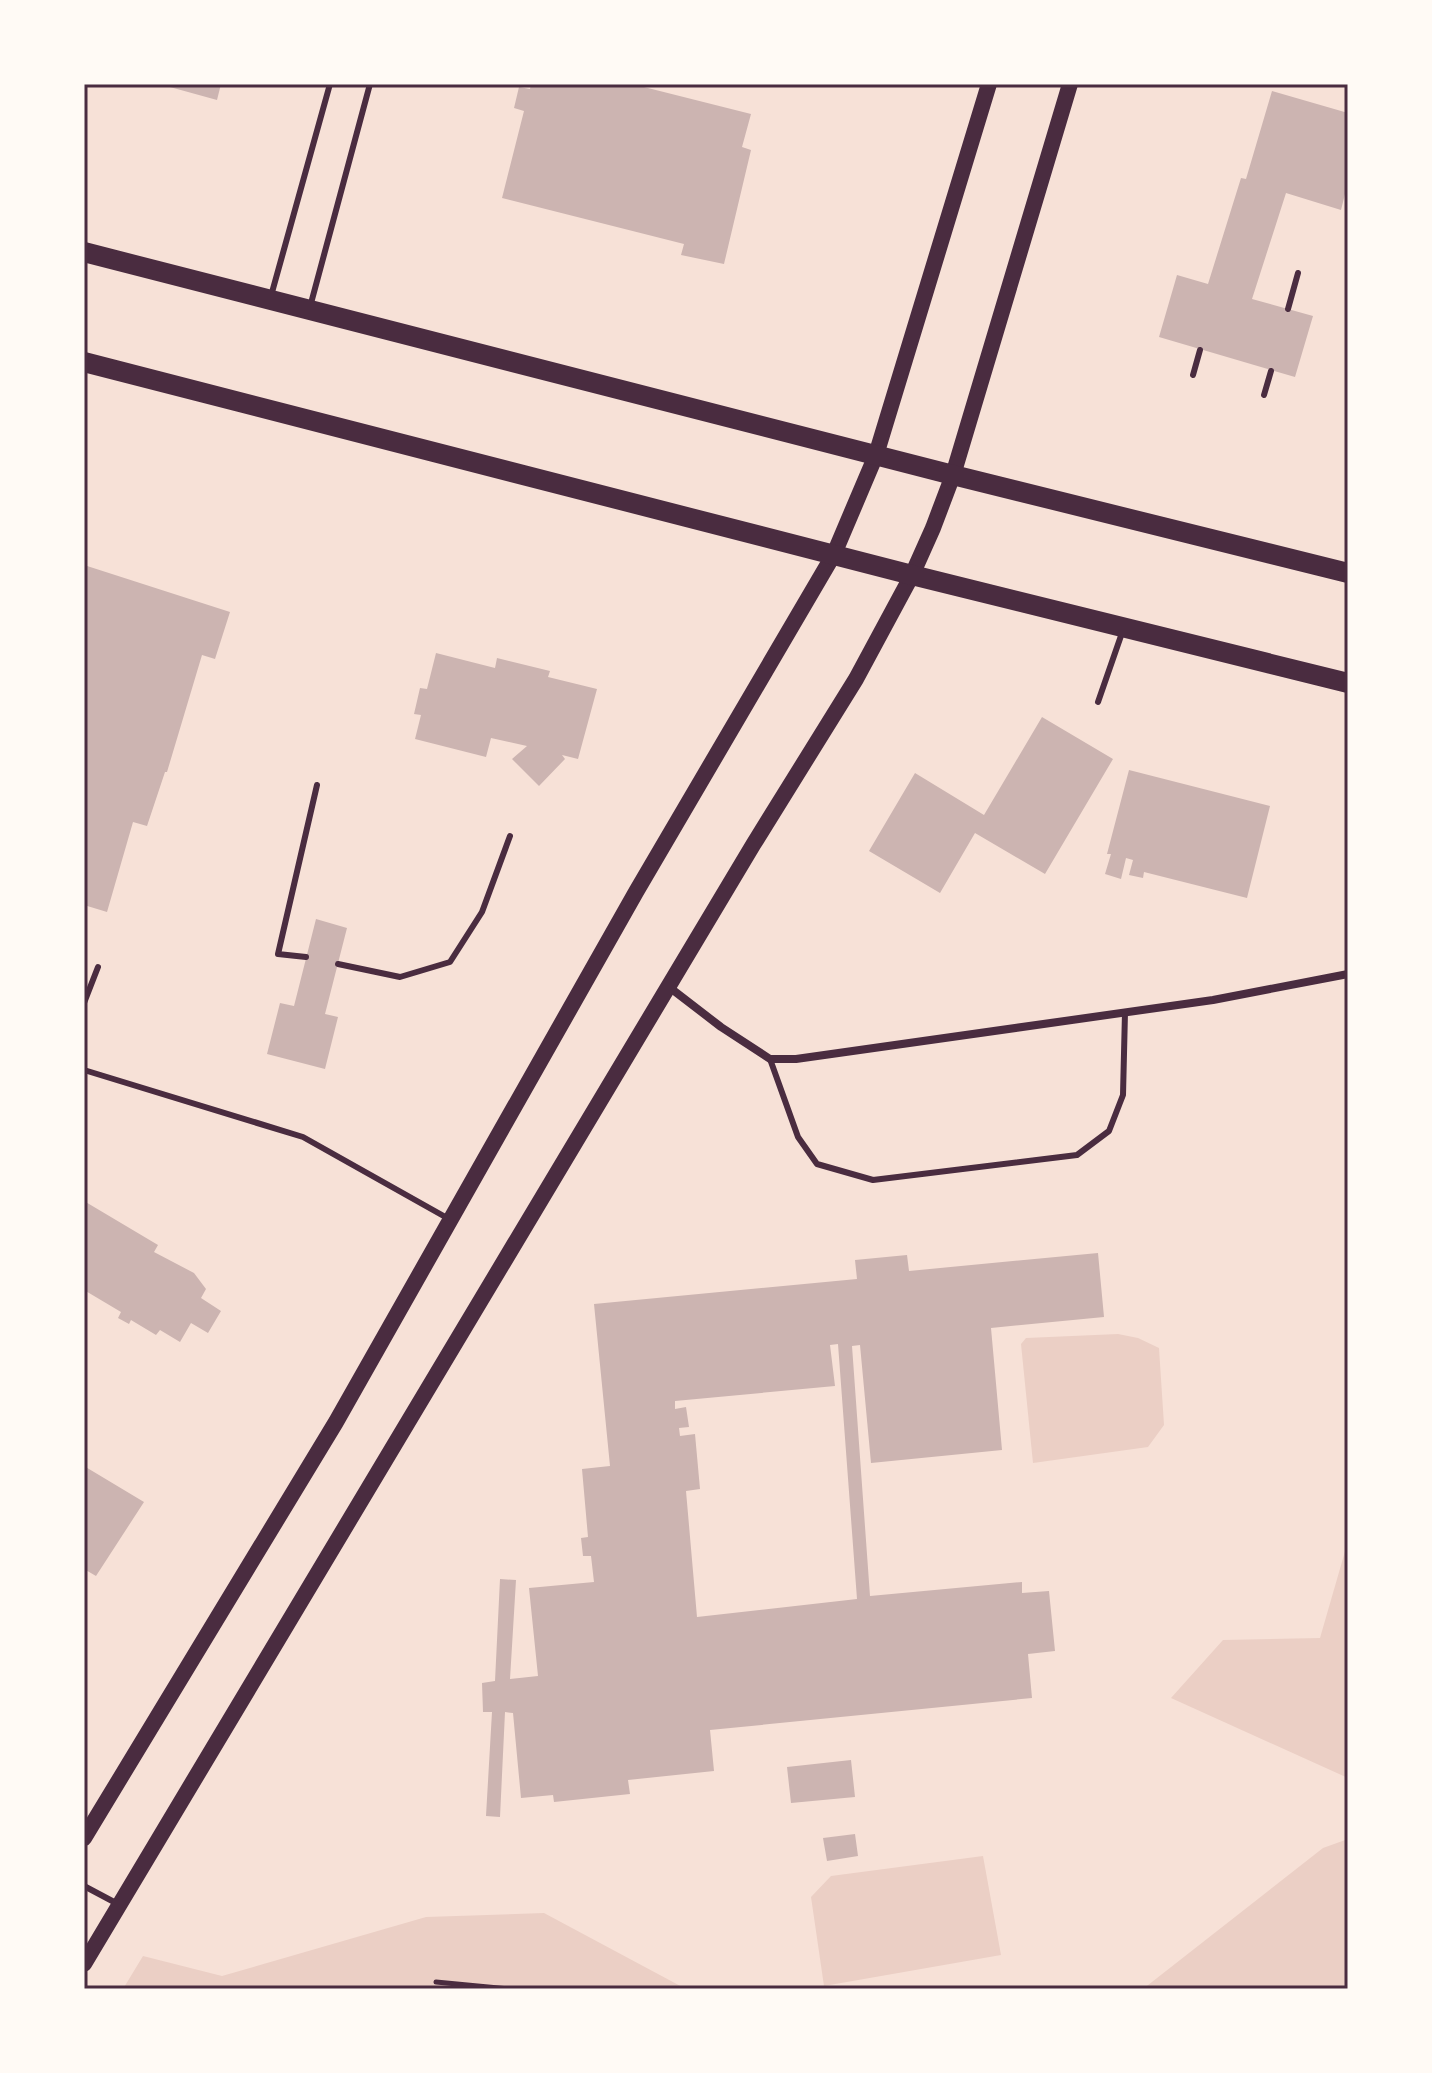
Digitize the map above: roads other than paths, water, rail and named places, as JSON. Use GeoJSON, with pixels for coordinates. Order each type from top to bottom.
{"type":"FeatureCollection","features":[{"type":"Feature","properties":{"kind":"main road"},"geometry":{"type":"LineString","coordinates":[[84,1838],[336,1422],[768,663],[834,554],[876,455],[989,84]]}},
{"type":"Feature","properties":{"kind":"main road"},"geometry":{"type":"LineString","coordinates":[[84,1964],[856,679],[912,575],[953,475],[1070,84]]}},
{"type":"Feature","properties":{"kind":"main road"},"geometry":{"type":"LineString","coordinates":[[84,252],[1348,573]]}},
{"type":"Feature","properties":{"kind":"main road"},"geometry":{"type":"LineString","coordinates":[[84,362],[912,575],[1348,683]]}},
{"type":"Feature","properties":{"kind":"street"},"geometry":{"type":"LineString","coordinates":[[669,987],[770,1059],[796,1059],[1213,1000],[1348,974]]}},
{"type":"Feature","properties":{"kind":"lane"},"geometry":{"type":"LineString","coordinates":[[270,300],[330,84]]}},
{"type":"Feature","properties":{"kind":"lane"},"geometry":{"type":"LineString","coordinates":[[310,310],[370,84]]}},
{"type":"Feature","properties":{"kind":"lane"},"geometry":{"type":"LineString","coordinates":[[1288,309],[1298,273]]}},
{"type":"Feature","properties":{"kind":"lane"},"geometry":{"type":"LineString","coordinates":[[1193,375],[1200,350]]}},
{"type":"Feature","properties":{"kind":"lane"},"geometry":{"type":"LineString","coordinates":[[1264,395],[1271,371]]}},
{"type":"Feature","properties":{"kind":"lane"},"geometry":{"type":"LineString","coordinates":[[1098,702],[1124,628]]}},
{"type":"Feature","properties":{"kind":"lane"},"geometry":{"type":"LineString","coordinates":[[306,957],[278,954],[317,785]]}},
{"type":"Feature","properties":{"kind":"lane"},"geometry":{"type":"LineString","coordinates":[[338,964],[400,977],[450,962],[482,912],[510,836]]}},
{"type":"Feature","properties":{"kind":"lane"},"geometry":{"type":"LineString","coordinates":[[84,1003],[98,967]]}},
{"type":"Feature","properties":{"kind":"lane"},"geometry":{"type":"LineString","coordinates":[[770,1059],[798,1137],[817,1164],[873,1180],[1077,1155],[1109,1131],[1123,1095],[1125,1012]]}},
{"type":"Feature","properties":{"kind":"lane"},"geometry":{"type":"LineString","coordinates":[[84,1070],[303,1137],[450,1220]]}},
{"type":"Feature","properties":{"kind":"lane"},"geometry":{"type":"LineString","coordinates":[[84,1886],[119,1905]]}}]}
